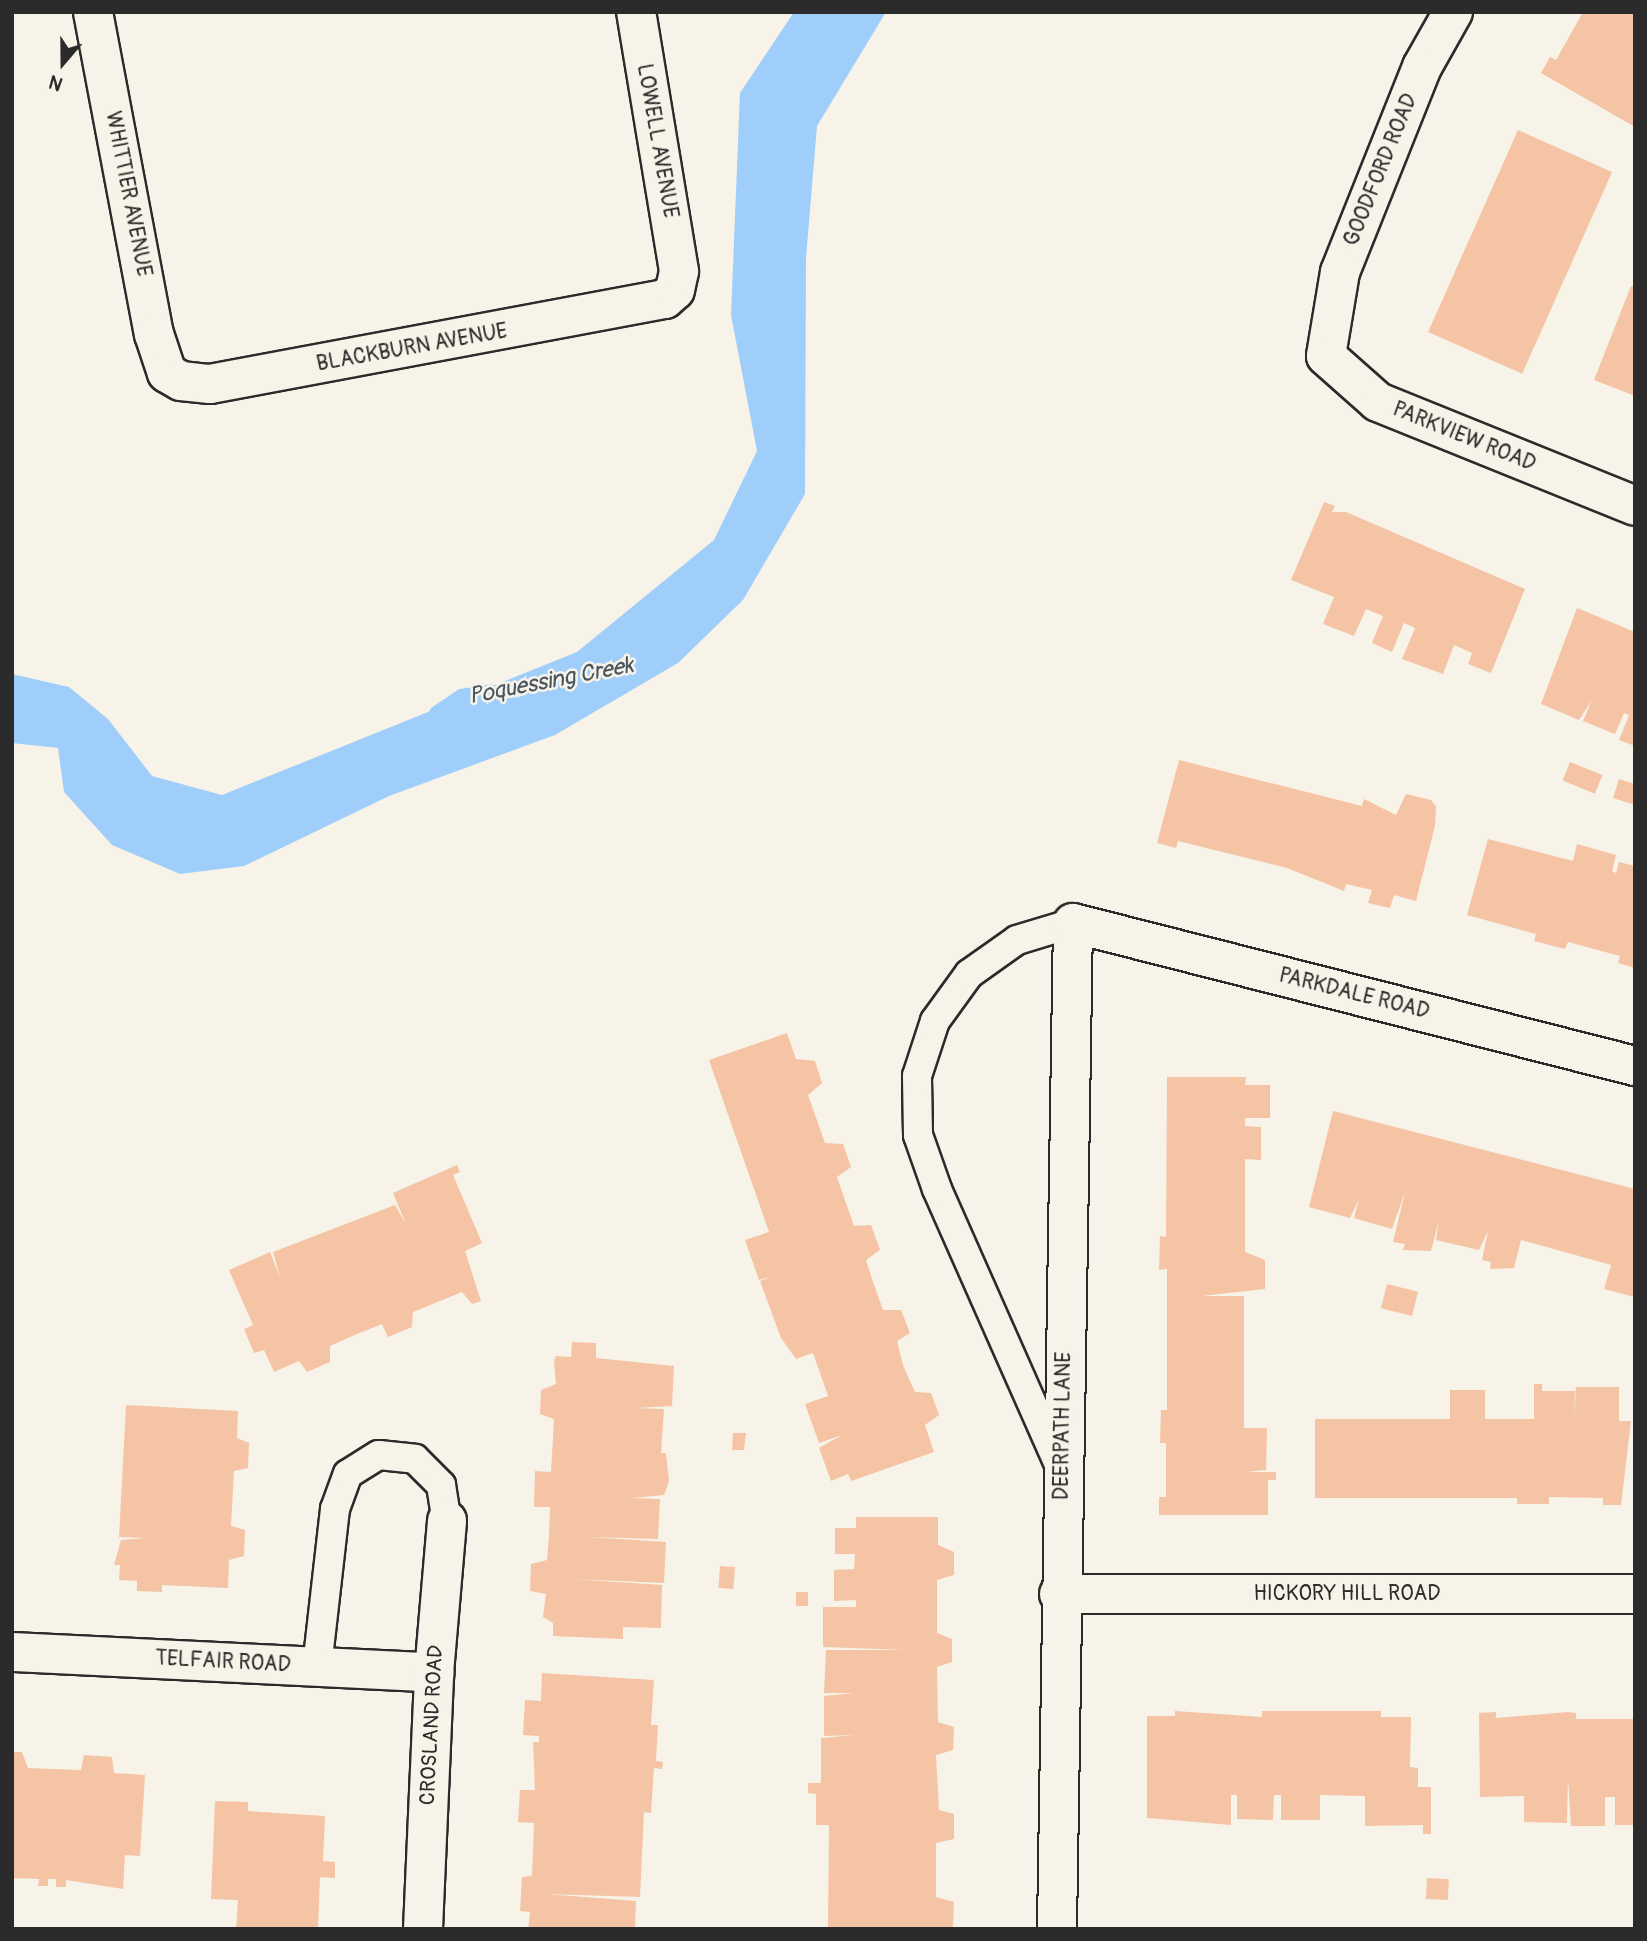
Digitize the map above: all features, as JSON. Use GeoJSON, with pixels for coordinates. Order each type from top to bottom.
{"type":"FeatureCollection","features":[{"type":"Feature","properties":{"kind":"street","name":"WHITTIER AVENUE"},"geometry":{"type":"LineString","coordinates":[[93,12],[154,334]]}},
{"type":"Feature","properties":{"kind":"street","name":"LOWELL AVENUE"},"geometry":{"type":"LineString","coordinates":[[636,12],[679,271]]}},
{"type":"Feature","properties":{"kind":"street","name":"GOODFORD ROAD"},"geometry":{"type":"LineString","coordinates":[[1329,335],[1340,272],[1422,67],[1453,12]]}},
{"type":"Feature","properties":{"kind":"street","name":"BLACKBURN AVENUE"},"geometry":{"type":"LineString","coordinates":[[154,334],[167,373],[181,382],[210,384],[665,299],[675,290],[679,271]]}},
{"type":"Feature","properties":{"kind":"street","name":"PARKVIEW ROAD"},"geometry":{"type":"LineString","coordinates":[[1329,335],[1326,356],[1378,402],[1635,506]]}},
{"type":"Feature","properties":{"kind":"street","name":"PARKDALE ROAD"},"geometry":{"type":"LineString","coordinates":[[1073,923],[1635,1066]]}},
{"type":"Feature","properties":{"kind":"street","name":"DEERPATH LANE"},"geometry":{"type":"LineString","coordinates":[[1057,1929],[1059,1594],[1073,923]]}},
{"type":"Feature","properties":{"kind":"street","name":"CROSLAND ROAD"},"geometry":{"type":"LineString","coordinates":[[423,1929],[434,1673],[447,1521]]}},
{"type":"Feature","properties":{"kind":"street","name":"HICKORY HILL ROAD"},"geometry":{"type":"LineString","coordinates":[[1059,1594],[1635,1594]]}},
{"type":"Feature","properties":{"kind":"street","name":"TELFAIR ROAD"},"geometry":{"type":"LineString","coordinates":[[12,1652],[434,1673]]}},
{"type":"Feature","properties":{"kind":"lane"},"geometry":{"type":"LineString","coordinates":[[1062,1472],[937,1189],[918,1135],[917,1076],[935,1021],[970,974],[1017,940],[1073,923]]}},
{"type":"Feature","properties":{"kind":"lane"},"geometry":{"type":"LineString","coordinates":[[317,1667],[335,1509],[348,1474],[379,1455],[415,1459],[442,1485],[447,1521]]}},
{"type":"Feature","properties":{"kind":"water"},"geometry":{"type":"Polygon","coordinates":[[[794,12],[886,12],[817,126],[806,258],[805,494],[743,600],[678,663],[555,735],[389,796],[244,866],[180,874],[112,845],[64,792],[58,748],[12,743],[12,674],[69,687],[108,719],[152,776],[222,795],[577,652],[714,540],[757,451],[731,315],[740,93],[794,12]]]}},
{"type":"Feature","properties":{"kind":"building"},"geometry":{"type":"Polygon","coordinates":[[[1583,12],[1635,12],[1635,127],[1541,73],[1550,57],[1556,60],[1583,12]]]}},
{"type":"Feature","properties":{"kind":"building"},"geometry":{"type":"Polygon","coordinates":[[[1518,130],[1612,172],[1522,374],[1428,332],[1518,130]]]}},
{"type":"Feature","properties":{"kind":"building"},"geometry":{"type":"Polygon","coordinates":[[[1631,286],[1635,287],[1635,396],[1594,380],[1631,286]]]}},
{"type":"Feature","properties":{"kind":"building"},"geometry":{"type":"Polygon","coordinates":[[[1324,502],[1335,506],[1332,512],[1346,512],[1525,589],[1491,673],[1468,664],[1472,653],[1454,645],[1443,674],[1402,659],[1415,628],[1404,623],[1392,652],[1372,643],[1383,616],[1366,609],[1354,636],[1323,624],[1334,597],[1291,580],[1324,502]]]}},
{"type":"Feature","properties":{"kind":"building"},"geometry":{"type":"Polygon","coordinates":[[[1577,608],[1635,632],[1635,746],[1619,740],[1629,715],[1624,713],[1615,734],[1583,721],[1592,700],[1579,720],[1541,704],[1577,608]]]}},
{"type":"Feature","properties":{"kind":"building"},"geometry":{"type":"Polygon","coordinates":[[[1179,760],[1362,806],[1364,799],[1396,815],[1406,794],[1431,800],[1436,806],[1435,826],[1416,901],[1394,895],[1390,908],[1368,903],[1372,890],[1346,884],[1344,891],[1287,868],[1178,841],[1176,848],[1157,843],[1179,760]]]}},
{"type":"Feature","properties":{"kind":"building"},"geometry":{"type":"Polygon","coordinates":[[[1570,762],[1602,775],[1595,794],[1563,781],[1570,762]]]}},
{"type":"Feature","properties":{"kind":"building"},"geometry":{"type":"Polygon","coordinates":[[[1619,779],[1635,784],[1635,805],[1613,798],[1619,779]]]}},
{"type":"Feature","properties":{"kind":"building"},"geometry":{"type":"Polygon","coordinates":[[[1488,839],[1573,861],[1577,844],[1616,855],[1612,871],[1616,873],[1619,862],[1635,866],[1635,968],[1618,963],[1620,956],[1568,942],[1565,949],[1534,941],[1536,934],[1467,915],[1488,839]]]}},
{"type":"Feature","properties":{"kind":"building"},"geometry":{"type":"Polygon","coordinates":[[[787,1033],[796,1059],[815,1061],[822,1083],[808,1095],[825,1143],[843,1144],[851,1167],[837,1177],[854,1226],[871,1225],[880,1250],[866,1260],[872,1279],[883,1310],[901,1310],[910,1333],[897,1341],[903,1365],[915,1392],[931,1393],[939,1415],[925,1425],[934,1452],[851,1481],[848,1474],[831,1481],[819,1448],[842,1435],[819,1443],[805,1404],[828,1396],[813,1353],[796,1359],[781,1338],[760,1281],[773,1276],[759,1280],[745,1240],[769,1232],[709,1060],[787,1033]]]}},
{"type":"Feature","properties":{"kind":"building"},"geometry":{"type":"Polygon","coordinates":[[[1167,1077],[1246,1077],[1245,1085],[1270,1085],[1270,1118],[1245,1118],[1245,1126],[1261,1127],[1261,1160],[1245,1159],[1245,1252],[1265,1260],[1265,1289],[1202,1296],[1244,1296],[1244,1428],[1267,1428],[1266,1470],[1246,1472],[1276,1472],[1276,1480],[1268,1480],[1268,1515],[1159,1515],[1159,1497],[1166,1497],[1166,1443],[1160,1443],[1161,1410],[1167,1410],[1167,1269],[1159,1270],[1160,1236],[1166,1237],[1167,1077]]]}},
{"type":"Feature","properties":{"kind":"building"},"geometry":{"type":"Polygon","coordinates":[[[1333,1111],[1635,1189],[1635,1297],[1604,1289],[1611,1265],[1521,1240],[1514,1268],[1490,1269],[1491,1262],[1482,1260],[1488,1231],[1479,1250],[1436,1240],[1439,1220],[1431,1251],[1403,1250],[1405,1244],[1393,1242],[1405,1192],[1392,1229],[1354,1218],[1359,1199],[1350,1218],[1309,1207],[1333,1111]]]}},
{"type":"Feature","properties":{"kind":"building"},"geometry":{"type":"Polygon","coordinates":[[[457,1165],[460,1172],[453,1175],[482,1243],[465,1251],[481,1301],[472,1304],[462,1292],[413,1312],[412,1327],[388,1337],[382,1324],[357,1334],[330,1346],[330,1362],[307,1372],[299,1361],[274,1372],[264,1350],[254,1353],[244,1329],[253,1325],[229,1270],[270,1252],[280,1277],[273,1252],[395,1205],[406,1224],[393,1193],[457,1165]]]}},
{"type":"Feature","properties":{"kind":"building"},"geometry":{"type":"Polygon","coordinates":[[[1387,1284],[1418,1292],[1412,1316],[1381,1308],[1387,1284]]]}},
{"type":"Feature","properties":{"kind":"building"},"geometry":{"type":"Polygon","coordinates":[[[572,1342],[596,1343],[596,1358],[674,1366],[672,1406],[637,1408],[664,1409],[661,1453],[666,1453],[669,1481],[664,1495],[632,1498],[660,1499],[658,1539],[589,1537],[666,1542],[664,1583],[572,1579],[662,1585],[661,1628],[623,1627],[623,1639],[553,1636],[553,1623],[543,1617],[546,1594],[530,1591],[531,1564],[547,1560],[549,1535],[550,1507],[534,1507],[535,1471],[551,1472],[554,1419],[540,1414],[541,1390],[556,1384],[554,1361],[556,1356],[571,1357],[572,1342]]]}},
{"type":"Feature","properties":{"kind":"building"},"geometry":{"type":"Polygon","coordinates":[[[1534,1384],[1542,1384],[1542,1391],[1575,1391],[1574,1421],[1576,1387],[1619,1387],[1619,1421],[1631,1421],[1621,1505],[1603,1505],[1603,1498],[1549,1497],[1549,1504],[1517,1504],[1517,1498],[1315,1498],[1315,1419],[1450,1419],[1450,1390],[1485,1390],[1485,1419],[1534,1419],[1534,1384]]]}},
{"type":"Feature","properties":{"kind":"building"},"geometry":{"type":"Polygon","coordinates":[[[126,1405],[238,1411],[237,1438],[249,1443],[248,1468],[234,1471],[231,1526],[245,1530],[244,1556],[229,1560],[228,1588],[162,1585],[162,1592],[137,1591],[137,1581],[119,1580],[120,1565],[114,1565],[121,1540],[146,1538],[119,1537],[126,1405]]]}},
{"type":"Feature","properties":{"kind":"building"},"geometry":{"type":"Polygon","coordinates":[[[733,1433],[746,1433],[744,1450],[732,1450],[733,1433]]]}},
{"type":"Feature","properties":{"kind":"building"},"geometry":{"type":"Polygon","coordinates":[[[856,1517],[938,1517],[938,1545],[954,1552],[954,1575],[937,1580],[937,1633],[952,1639],[952,1662],[937,1667],[938,1722],[954,1727],[953,1750],[936,1755],[939,1810],[954,1814],[954,1839],[936,1843],[936,1897],[954,1902],[953,1927],[945,1929],[828,1929],[829,1825],[816,1825],[816,1794],[808,1793],[808,1783],[821,1783],[821,1738],[855,1735],[824,1736],[824,1696],[854,1693],[824,1693],[826,1650],[906,1650],[823,1647],[823,1607],[856,1607],[856,1600],[834,1601],[834,1570],[854,1569],[855,1554],[835,1554],[835,1528],[856,1528],[856,1517]]]}},
{"type":"Feature","properties":{"kind":"building"},"geometry":{"type":"Polygon","coordinates":[[[720,1566],[735,1567],[733,1589],[718,1588],[720,1566]]]}},
{"type":"Feature","properties":{"kind":"building"},"geometry":{"type":"Polygon","coordinates":[[[796,1592],[808,1592],[808,1606],[796,1606],[796,1592]]]}},
{"type":"Feature","properties":{"kind":"building"},"geometry":{"type":"Polygon","coordinates":[[[542,1673],[654,1680],[651,1725],[658,1725],[656,1761],[663,1762],[662,1769],[654,1768],[651,1813],[644,1812],[640,1897],[546,1894],[636,1901],[635,1929],[528,1929],[530,1912],[520,1911],[522,1877],[532,1876],[534,1823],[518,1822],[520,1790],[535,1790],[533,1742],[539,1742],[539,1736],[523,1735],[525,1700],[541,1701],[542,1673]]]}},
{"type":"Feature","properties":{"kind":"building"},"geometry":{"type":"Polygon","coordinates":[[[1175,1711],[1262,1717],[1262,1711],[1381,1711],[1381,1717],[1411,1717],[1410,1767],[1418,1768],[1418,1787],[1431,1787],[1431,1834],[1423,1834],[1423,1825],[1365,1826],[1365,1796],[1320,1795],[1320,1820],[1281,1820],[1281,1795],[1274,1795],[1273,1820],[1237,1819],[1237,1795],[1231,1795],[1231,1825],[1147,1818],[1147,1716],[1175,1716],[1175,1711]]]}},
{"type":"Feature","properties":{"kind":"building"},"geometry":{"type":"Polygon","coordinates":[[[1496,1712],[1496,1718],[1569,1712],[1576,1713],[1576,1719],[1635,1719],[1635,1825],[1615,1825],[1615,1797],[1605,1797],[1605,1826],[1571,1826],[1568,1779],[1567,1823],[1524,1822],[1524,1796],[1480,1797],[1479,1713],[1496,1712]]]}},
{"type":"Feature","properties":{"kind":"building"},"geometry":{"type":"Polygon","coordinates":[[[12,1752],[22,1752],[28,1768],[81,1770],[84,1755],[112,1757],[114,1773],[145,1775],[140,1856],[125,1855],[123,1889],[66,1880],[66,1887],[56,1887],[56,1879],[48,1879],[48,1886],[38,1886],[39,1879],[12,1878],[12,1752]]]}},
{"type":"Feature","properties":{"kind":"building"},"geometry":{"type":"Polygon","coordinates":[[[215,1801],[248,1802],[248,1811],[325,1816],[323,1861],[335,1862],[335,1878],[320,1877],[318,1929],[236,1929],[238,1900],[211,1899],[215,1801]]]}},
{"type":"Feature","properties":{"kind":"building"},"geometry":{"type":"Polygon","coordinates":[[[1427,1878],[1449,1879],[1448,1900],[1426,1899],[1427,1878]]]}},
{"type":"Feature","properties":{"kind":"waterway","name":"Poquessing Creek"},"geometry":{"type":"LineString","coordinates":[[436,713],[461,696],[491,691]]}}]}
